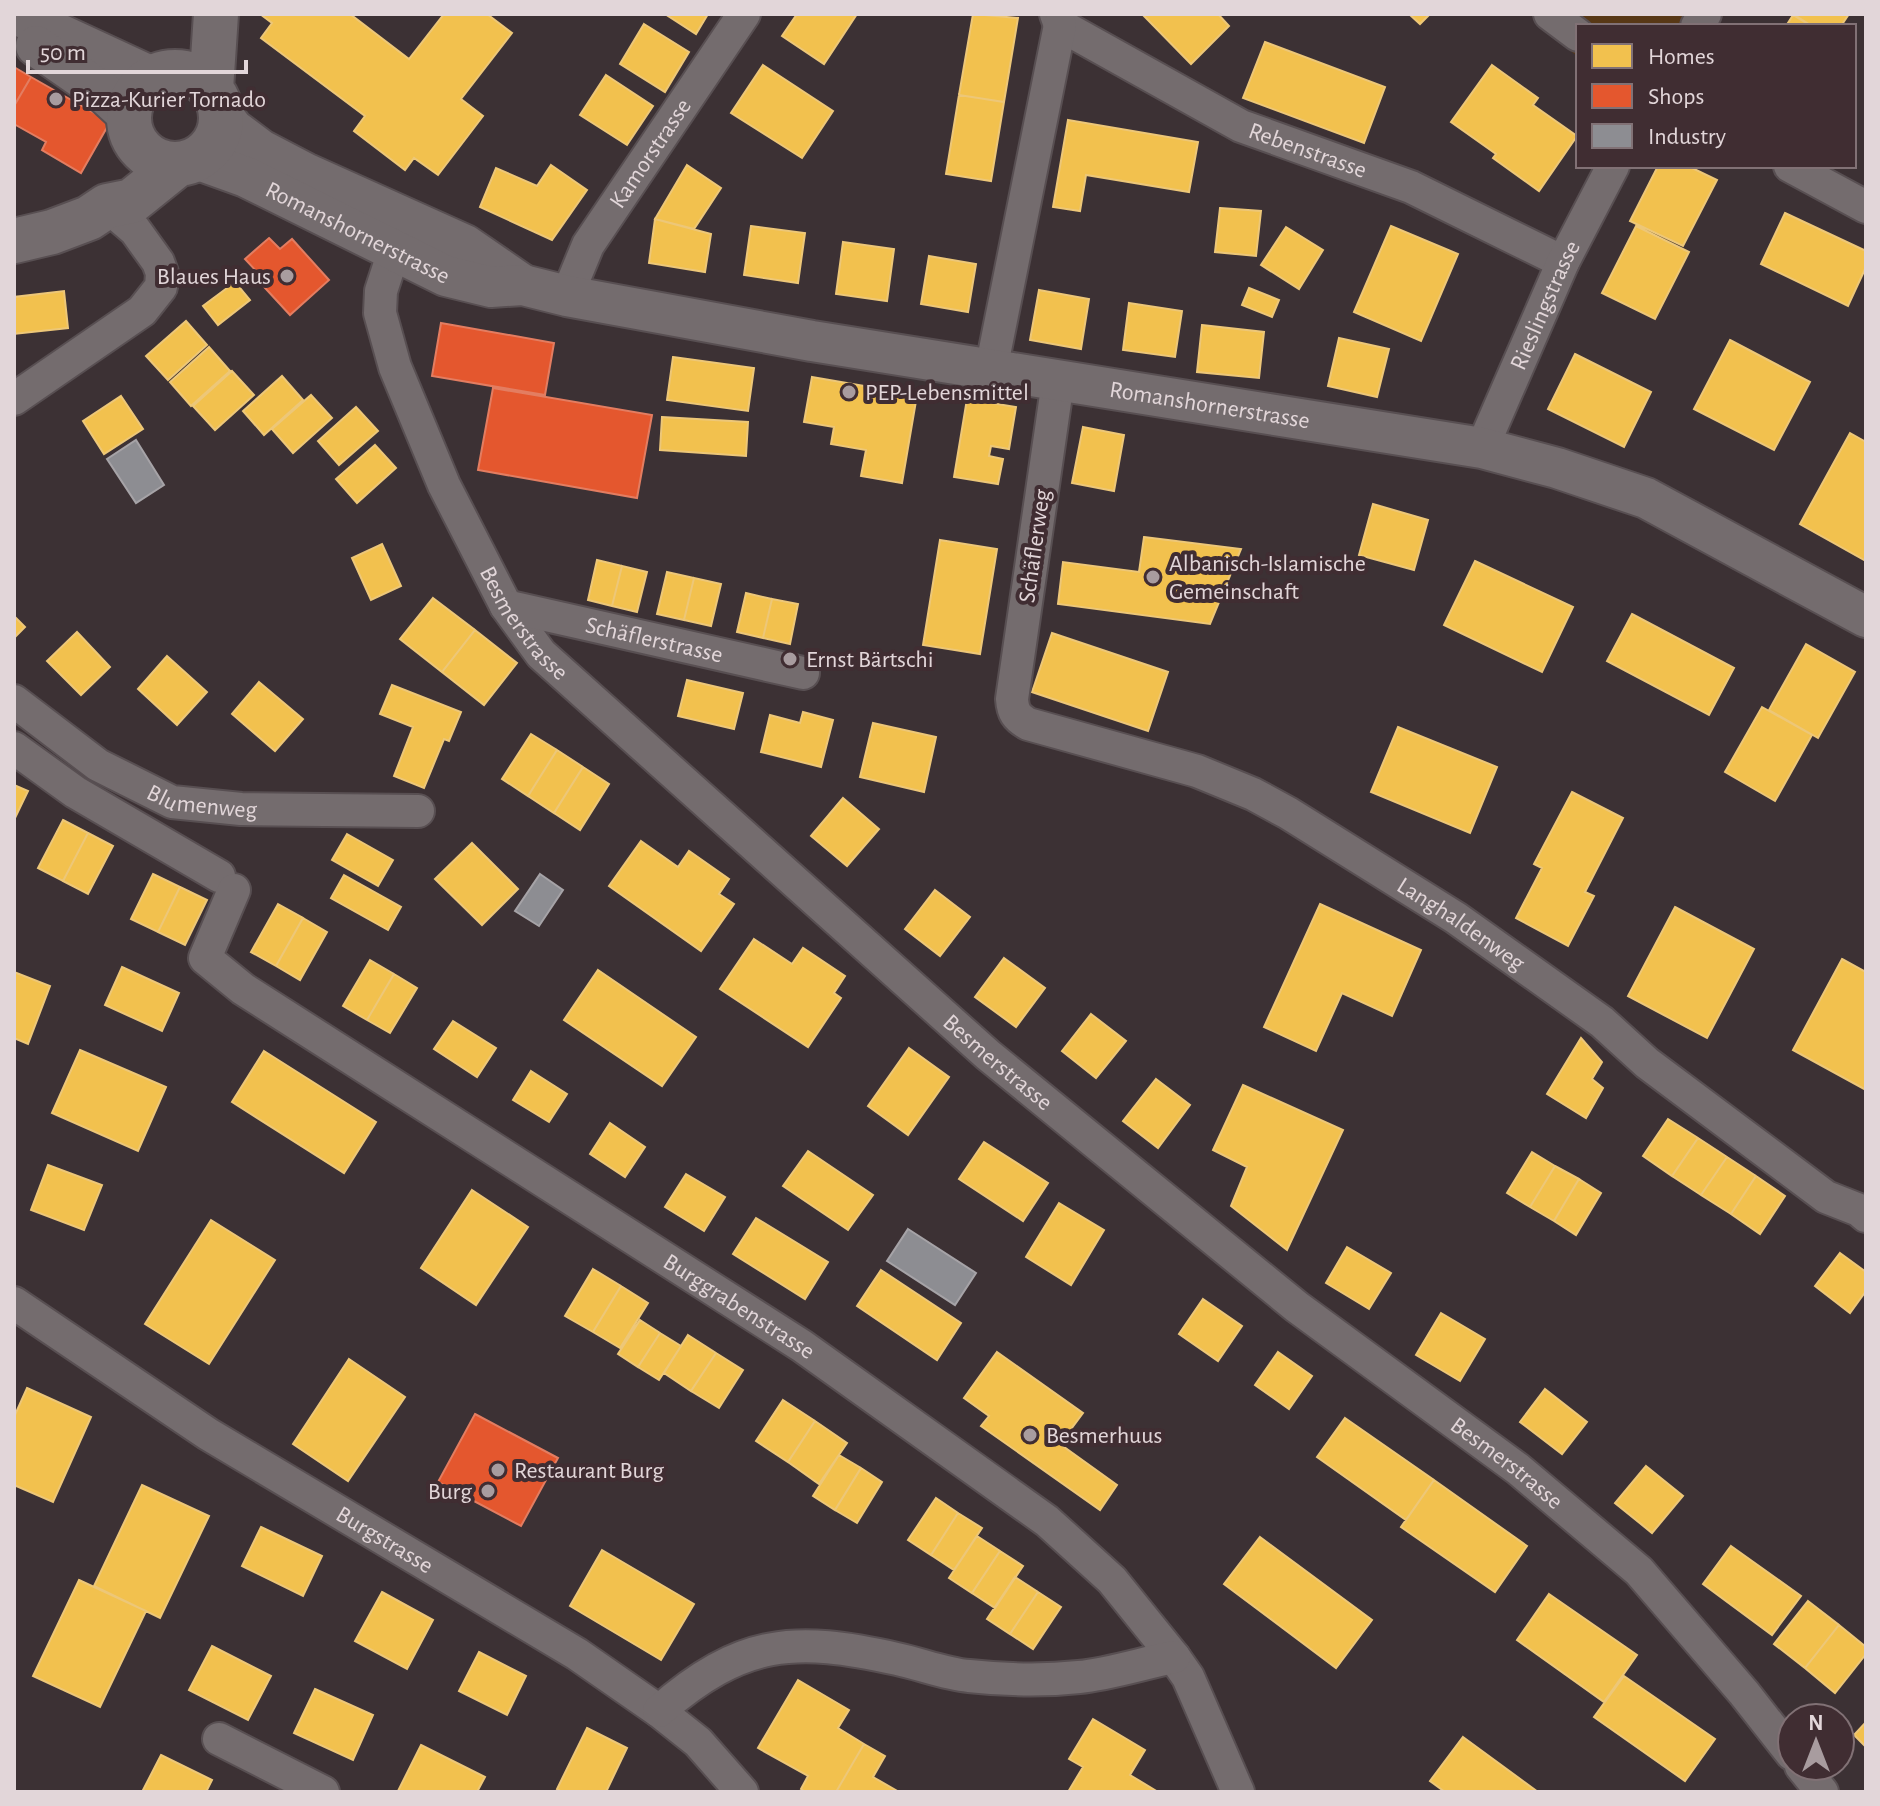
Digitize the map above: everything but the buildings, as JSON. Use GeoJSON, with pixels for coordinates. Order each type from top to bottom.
{"type":"FeatureCollection","features":[{"type":"Feature","properties":{"kind":"main road"},"geometry":{"type":"LineString","coordinates":[[107,206],[110,182],[131,152],[134,98],[161,75],[192,14]]}},
{"type":"Feature","properties":{"kind":"main road"},"geometry":{"type":"LineString","coordinates":[[14,241],[77,223],[107,206],[132,201],[187,162],[207,152],[221,127],[216,101],[216,14]]}},
{"type":"Feature","properties":{"kind":"main road"},"geometry":{"type":"LineString","coordinates":[[161,75],[191,75],[202,80],[216,101]]}},
{"type":"Feature","properties":{"kind":"main road"},"geometry":{"type":"LineString","coordinates":[[132,128],[153,158],[187,162]]}},
{"type":"Feature","properties":{"kind":"street"},"geometry":{"type":"LineString","coordinates":[[16,14],[161,75]]}},
{"type":"Feature","properties":{"kind":"street","name":"Kamorstrasse"},"geometry":{"type":"LineString","coordinates":[[567,296],[588,245],[744,14]]}},
{"type":"Feature","properties":{"kind":"street"},"geometry":{"type":"LineString","coordinates":[[1550,14],[1576,34]]}},
{"type":"Feature","properties":{"kind":"street","name":"Rebenstrasse"},"geometry":{"type":"LineString","coordinates":[[991,370],[1058,20],[1241,126],[1411,187],[1563,262]]}},
{"type":"Feature","properties":{"kind":"street"},"geometry":{"type":"LineString","coordinates":[[14,29],[87,80],[132,128]]}},
{"type":"Feature","properties":{"kind":"street","name":"Romanshornerstrasse"},"geometry":{"type":"LineString","coordinates":[[216,101],[233,129],[261,150],[305,173],[400,234]]}},
{"type":"Feature","properties":{"kind":"street","name":"Romanshornerstrasse"},"geometry":{"type":"LineString","coordinates":[[187,162],[246,177],[400,234],[465,245],[523,285],[567,296],[812,341],[1482,448],[1557,468],[1646,498],[1866,617]]}},
{"type":"Feature","properties":{"kind":"street","name":"Rieslingstrasse"},"geometry":{"type":"LineString","coordinates":[[1482,448],[1563,262],[1612,168]]}},
{"type":"Feature","properties":{"kind":"street"},"geometry":{"type":"LineString","coordinates":[[1794,168],[1866,207]]}},
{"type":"Feature","properties":{"kind":"street"},"geometry":{"type":"LineString","coordinates":[[14,399],[142,311],[161,287],[162,273],[158,262],[135,230],[107,206]]}},
{"type":"Feature","properties":{"kind":"street","name":"Besmerstrasse"},"geometry":{"type":"LineString","coordinates":[[400,234],[381,291],[380,313],[395,367],[444,485],[506,606],[541,654],[988,1055],[1297,1307],[1518,1469],[1639,1571],[1776,1734]]}},
{"type":"Feature","properties":{"kind":"street","name":"Schäflerweg"},"geometry":{"type":"LineString","coordinates":[[1013,711],[1012,699],[1058,381]]}},
{"type":"Feature","properties":{"kind":"street","name":"Schäflerstrasse"},"geometry":{"type":"LineString","coordinates":[[506,606],[803,673]]}},
{"type":"Feature","properties":{"kind":"street","name":"Blumenweg"},"geometry":{"type":"LineString","coordinates":[[14,701],[98,765],[172,802],[241,809],[418,811]]}},
{"type":"Feature","properties":{"kind":"street","name":"Langhaldenweg"},"geometry":{"type":"LineString","coordinates":[[1013,711],[1017,718],[1028,724],[1197,771],[1253,794],[1288,813],[1456,918],[1602,1022],[1647,1063],[1826,1197],[1859,1210],[1866,1216]]}},
{"type":"Feature","properties":{"kind":"street","name":"Burggrabenstrasse"},"geometry":{"type":"LineString","coordinates":[[14,748],[75,792],[226,883],[205,958],[256,998],[802,1346],[1047,1521],[1112,1580],[1174,1657],[1188,1677],[1238,1792]]}},
{"type":"Feature","properties":{"kind":"street","name":"Burgstrasse"},"geometry":{"type":"LineString","coordinates":[[14,1303],[208,1434],[529,1624],[659,1711],[698,1742],[742,1792]]}},
{"type":"Feature","properties":{"kind":"street"},"geometry":{"type":"LineString","coordinates":[[659,1711],[690,1684],[731,1661],[778,1646],[828,1645],[963,1676],[1026,1681],[1082,1677],[1174,1657]]}},
{"type":"Feature","properties":{"kind":"street"},"geometry":{"type":"LineString","coordinates":[[219,1739],[323,1792]]}},
{"type":"Feature","properties":{"kind":"shaded area"},"geometry":{"type":"Polygon","coordinates":[[[1554,14],[1724,14],[1718,24],[1576,24],[1576,55],[1544,29],[1554,14]]]}},
{"type":"Feature","properties":{"kind":"place","name":"Pizza-Kurier Tornado"},"geometry":{"type":"Point","coordinates":[56,99]}},
{"type":"Feature","properties":{"kind":"place","name":"Blaues Haus"},"geometry":{"type":"Point","coordinates":[287,276]}},
{"type":"Feature","properties":{"kind":"place","name":"PEP-Lebensmittel"},"geometry":{"type":"Point","coordinates":[849,392]}},
{"type":"Feature","properties":{"kind":"place","name":"Albanisch-Islamische Gemeinschaft"},"geometry":{"type":"Point","coordinates":[1153,577]}},
{"type":"Feature","properties":{"kind":"place","name":"Ernst Bärtschi"},"geometry":{"type":"Point","coordinates":[790,659]}},
{"type":"Feature","properties":{"kind":"place","name":"Besmerhuus"},"geometry":{"type":"Point","coordinates":[1030,1435]}},
{"type":"Feature","properties":{"kind":"place","name":"Restaurant Burg"},"geometry":{"type":"Point","coordinates":[498,1470]}},
{"type":"Feature","properties":{"kind":"place","name":"Burg"},"geometry":{"type":"Point","coordinates":[488,1491]}}]}
